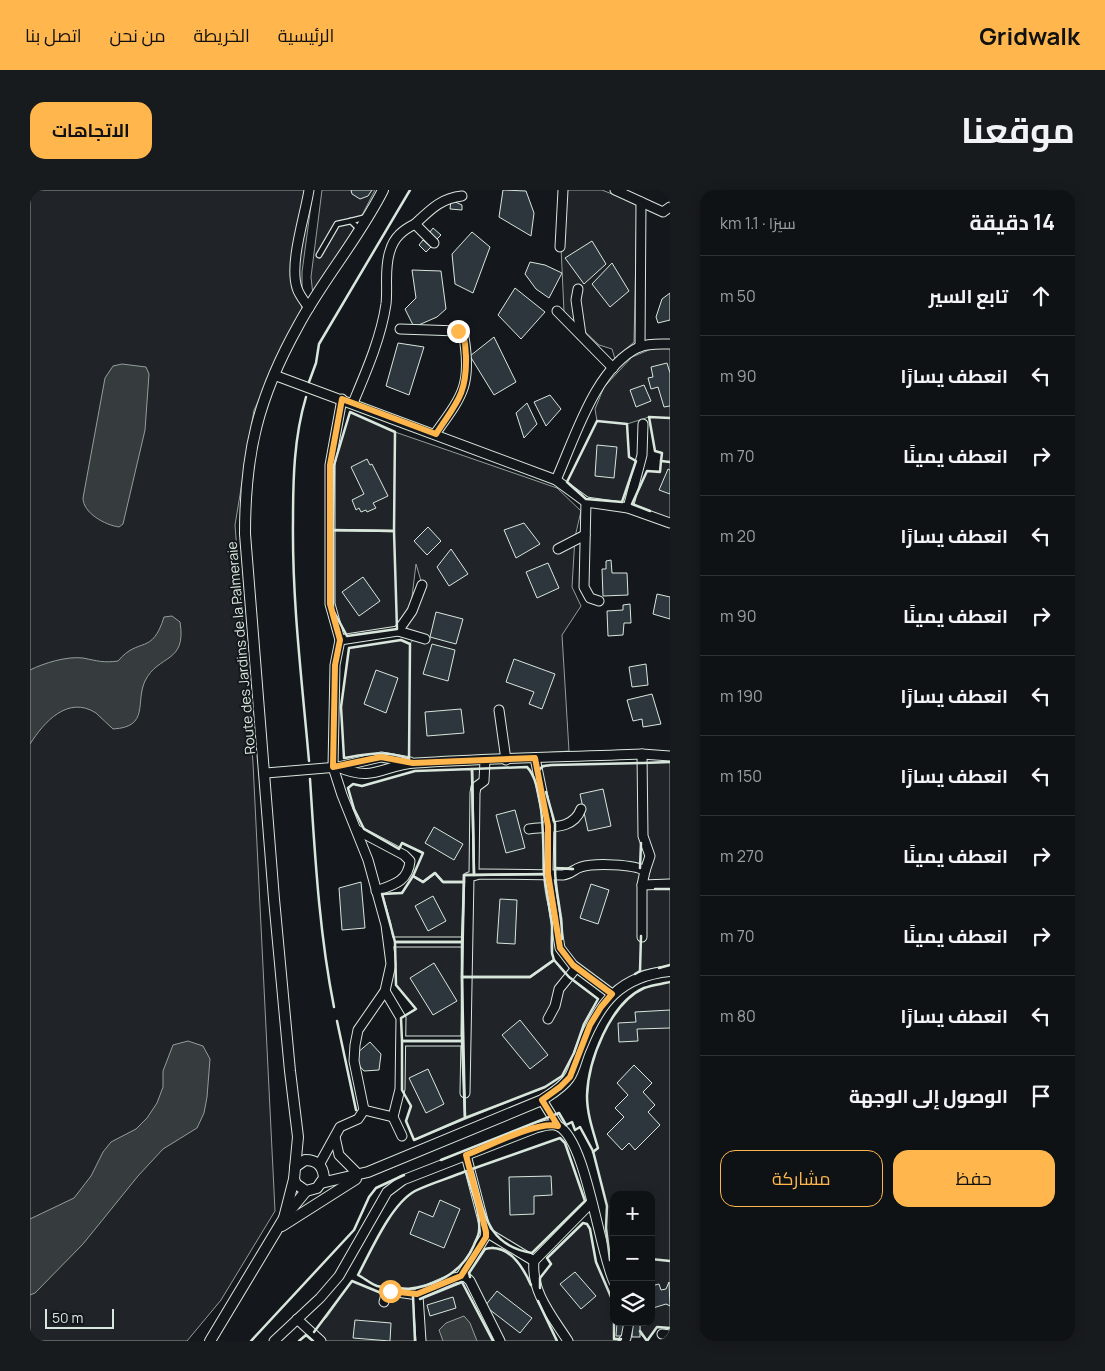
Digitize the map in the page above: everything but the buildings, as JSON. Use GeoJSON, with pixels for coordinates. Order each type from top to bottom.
{"type":"FeatureCollection","features":[{"type":"Feature","properties":{"kind":"street"},"geometry":{"type":"LineString","coordinates":[[309,190],[296,260],[296,278],[297,288],[309,308]]}},
{"type":"Feature","properties":{"kind":"street","name":"Route des Jardins de la Palmeraie"},"geometry":{"type":"LineString","coordinates":[[284,1218],[294,1179],[298,1137],[274,899],[266,773],[245,534],[247,474],[258,414],[274,375],[298,325],[360,231],[383,190]]}},
{"type":"Feature","properties":{"kind":"street"},"geometry":{"type":"LineString","coordinates":[[560,246],[563,190]]}},
{"type":"Feature","properties":{"kind":"street"},"geometry":{"type":"LineString","coordinates":[[615,190],[663,212],[668,211],[670,207]]}},
{"type":"Feature","properties":{"kind":"street"},"geometry":{"type":"LineString","coordinates":[[353,403],[367,371],[382,320],[390,251],[396,238],[439,202],[448,198],[462,196]]}},
{"type":"Feature","properties":{"kind":"street"},"geometry":{"type":"LineString","coordinates":[[640,347],[641,202]]}},
{"type":"Feature","properties":{"kind":"street"},"geometry":{"type":"LineString","coordinates":[[415,224],[434,243]]}},
{"type":"Feature","properties":{"kind":"street"},"geometry":{"type":"LineString","coordinates":[[578,288],[576,300],[581,335]]}},
{"type":"Feature","properties":{"kind":"street"},"geometry":{"type":"LineString","coordinates":[[558,311],[613,368]]}},
{"type":"Feature","properties":{"kind":"street"},"geometry":{"type":"LineString","coordinates":[[400,329],[458,331],[464,338],[465,386],[461,396],[436,434]]}},
{"type":"Feature","properties":{"kind":"street"},"geometry":{"type":"LineString","coordinates":[[556,480],[591,401],[613,368],[620,360],[640,347],[654,344],[670,344]]}},
{"type":"Feature","properties":{"kind":"street"},"geometry":{"type":"LineString","coordinates":[[274,375],[556,480],[586,502],[628,508],[670,523]]}},
{"type":"Feature","properties":{"kind":"street"},"geometry":{"type":"LineString","coordinates":[[321,1184],[318,1165],[340,1127],[358,1119],[364,1110],[354,1061],[355,1045],[358,1030],[385,991],[391,964],[389,942],[376,891],[357,830],[342,795],[336,767],[335,665],[340,640],[330,604],[330,465],[342,399]]}},
{"type":"Feature","properties":{"kind":"street"},"geometry":{"type":"LineString","coordinates":[[628,508],[642,455],[643,424]]}},
{"type":"Feature","properties":{"kind":"street"},"geometry":{"type":"LineString","coordinates":[[586,502],[584,587],[590,598],[599,601]]}},
{"type":"Feature","properties":{"kind":"street"},"geometry":{"type":"LineString","coordinates":[[558,549],[585,535]]}},
{"type":"Feature","properties":{"kind":"street"},"geometry":{"type":"LineString","coordinates":[[398,631],[412,611],[422,585]]}},
{"type":"Feature","properties":{"kind":"street"},"geometry":{"type":"LineString","coordinates":[[340,640],[398,631],[424,639]]}},
{"type":"Feature","properties":{"kind":"street"},"geometry":{"type":"LineString","coordinates":[[499,710],[506,760]]}},
{"type":"Feature","properties":{"kind":"street"},"geometry":{"type":"LineString","coordinates":[[266,773],[336,767],[381,757],[413,763],[642,754],[670,756]]}},
{"type":"Feature","properties":{"kind":"street"},"geometry":{"type":"LineString","coordinates":[[642,754],[643,836],[650,856],[642,885],[642,936]]}},
{"type":"Feature","properties":{"kind":"street"},"geometry":{"type":"LineString","coordinates":[[535,758],[548,826],[548,874],[560,948],[564,957],[576,968],[612,994]]}},
{"type":"Feature","properties":{"kind":"street"},"geometry":{"type":"LineString","coordinates":[[474,875],[475,792],[476,786],[485,778],[485,760]]}},
{"type":"Feature","properties":{"kind":"street"},"geometry":{"type":"LineString","coordinates":[[336,767],[361,775],[376,774],[413,763]]}},
{"type":"Feature","properties":{"kind":"street"},"geometry":{"type":"LineString","coordinates":[[529,829],[565,826],[578,816],[581,809]]}},
{"type":"Feature","properties":{"kind":"street"},"geometry":{"type":"LineString","coordinates":[[357,830],[404,855],[410,861],[406,876],[402,881],[376,891]]}},
{"type":"Feature","properties":{"kind":"street"},"geometry":{"type":"LineString","coordinates":[[465,1093],[467,884],[469,877],[474,875],[570,874],[582,866],[631,866],[645,871]]}},
{"type":"Feature","properties":{"kind":"street"},"geometry":{"type":"LineString","coordinates":[[642,885],[670,884]]}},
{"type":"Feature","properties":{"kind":"street"},"geometry":{"type":"LineString","coordinates":[[389,942],[466,942]]}},
{"type":"Feature","properties":{"kind":"street"},"geometry":{"type":"LineString","coordinates":[[548,1019],[555,1006],[559,990],[576,968]]}},
{"type":"Feature","properties":{"kind":"street"},"geometry":{"type":"LineString","coordinates":[[294,1179],[296,1184],[306,1190],[317,1188],[321,1184],[368,1172],[542,1100],[570,1077],[590,1025],[612,994],[641,976],[670,971]]}},
{"type":"Feature","properties":{"kind":"street"},"geometry":{"type":"LineString","coordinates":[[385,991],[401,1018],[400,1089],[394,1117],[402,1136]]}},
{"type":"Feature","properties":{"kind":"street"},"geometry":{"type":"LineString","coordinates":[[402,1041],[465,1041]]}},
{"type":"Feature","properties":{"kind":"street"},"geometry":{"type":"LineString","coordinates":[[542,1100],[558,1126],[571,1138],[580,1158],[602,1248],[614,1281]]}},
{"type":"Feature","properties":{"kind":"street"},"geometry":{"type":"LineString","coordinates":[[364,1110],[394,1117]]}},
{"type":"Feature","properties":{"kind":"street"},"geometry":{"type":"LineString","coordinates":[[274,1341],[320,1298],[339,1276],[387,1192],[395,1185],[536,1128],[552,1124],[558,1126]]}},
{"type":"Feature","properties":{"kind":"street","name":"Route des Jardins de la Palmeraie"},"geometry":{"type":"LineString","coordinates":[[298,1137],[318,1165]]}},
{"type":"Feature","properties":{"kind":"street"},"geometry":{"type":"LineString","coordinates":[[335,1137],[339,1155],[356,1172]]}},
{"type":"Feature","properties":{"kind":"street"},"geometry":{"type":"LineString","coordinates":[[384,1302],[386,1294],[390,1291],[417,1294],[461,1276],[486,1237],[466,1155]]}},
{"type":"Feature","properties":{"kind":"street"},"geometry":{"type":"LineString","coordinates":[[295,1167],[299,1163],[318,1165],[335,1175],[368,1172]]}},
{"type":"Feature","properties":{"kind":"street"},"geometry":{"type":"LineString","coordinates":[[276,1230],[298,1214],[368,1172]]}},
{"type":"Feature","properties":{"kind":"street","name":"Route des Jardins de la Palmeraie"},"geometry":{"type":"LineString","coordinates":[[213,1340],[276,1230],[306,1190]]}},
{"type":"Feature","properties":{"kind":"street"},"geometry":{"type":"LineString","coordinates":[[568,1341],[535,1288],[532,1273],[534,1261],[591,1203]]}},
{"type":"Feature","properties":{"kind":"street"},"geometry":{"type":"LineString","coordinates":[[486,1232],[534,1261]]}},
{"type":"Feature","properties":{"kind":"street"},"geometry":{"type":"LineString","coordinates":[[461,1276],[470,1282],[500,1341]]}},
{"type":"Feature","properties":{"kind":"street"},"geometry":{"type":"LineString","coordinates":[[417,1294],[421,1341]]}},
{"type":"Feature","properties":{"kind":"street"},"geometry":{"type":"LineString","coordinates":[[297,1319],[321,1341]]}},
{"type":"Feature","properties":{"kind":"street"},"geometry":{"type":"LineString","coordinates":[[623,1341],[626,1338],[628,1326]]}},
{"type":"Feature","properties":{"kind":"lane"},"geometry":{"type":"LineString","coordinates":[[319,255],[337,224],[368,217]]}},
{"type":"Feature","properties":{"kind":"lane"},"geometry":{"type":"LineString","coordinates":[[351,220],[360,231]]}},
{"type":"Feature","properties":{"kind":"shaded area"},"geometry":{"type":"Polygon","coordinates":[[[30,190],[313,190],[302,272],[302,310],[254,410],[235,525],[253,763],[275,1211],[221,1300],[187,1341],[30,1341],[30,190]]]}},
{"type":"Feature","properties":{"kind":"shaded area"},"geometry":{"type":"Polygon","coordinates":[[[322,190],[375,190],[361,217],[313,295],[311,277],[322,190]]]}},
{"type":"Feature","properties":{"kind":"shaded area"},"geometry":{"type":"Polygon","coordinates":[[[565,190],[602,190],[637,204],[634,342],[615,359],[612,349],[599,345],[564,312],[561,247],[565,190]]]}},
{"type":"Feature","properties":{"kind":"shaded area"},"geometry":{"type":"Polygon","coordinates":[[[656,347],[670,347],[670,519],[632,504],[647,471],[660,471],[662,453],[655,451],[649,417],[627,424],[629,457],[636,461],[622,502],[586,499],[567,482],[597,421],[595,409],[604,387],[632,357],[656,347]]]}},
{"type":"Feature","properties":{"kind":"shaded area"},"geometry":{"type":"Polygon","coordinates":[[[122,364],[146,367],[149,374],[145,430],[123,524],[119,527],[101,521],[91,513],[87,509],[83,498],[105,378],[113,366],[122,364]]]}},
{"type":"Feature","properties":{"kind":"shaded area"},"geometry":{"type":"Polygon","coordinates":[[[350,412],[395,432],[557,488],[581,511],[575,537],[572,587],[581,606],[562,635],[569,751],[502,756],[409,759],[393,754],[361,755],[344,758],[341,707],[349,648],[401,640],[410,644],[418,632],[404,628],[424,591],[416,564],[411,605],[397,629],[347,636],[333,610],[334,465],[350,412]]]}},
{"type":"Feature","properties":{"kind":"shaded area"},"geometry":{"type":"Polygon","coordinates":[[[172,616],[180,622],[181,635],[179,645],[175,652],[157,666],[145,681],[139,712],[132,724],[113,729],[96,713],[86,708],[76,707],[67,709],[50,720],[42,727],[30,744],[30,670],[70,658],[83,658],[104,662],[118,661],[132,649],[155,637],[164,617],[172,616]]]}},
{"type":"Feature","properties":{"kind":"shaded area"},"geometry":{"type":"Polygon","coordinates":[[[670,762],[670,965],[640,971],[612,991],[574,964],[562,947],[562,918],[555,893],[555,824],[540,775],[540,768],[552,765],[670,762]]]}},
{"type":"Feature","properties":{"kind":"shaded area"},"geometry":{"type":"Polygon","coordinates":[[[527,767],[539,791],[543,825],[544,876],[552,924],[551,946],[553,958],[567,976],[598,999],[584,1024],[574,1053],[562,1076],[545,1087],[414,1140],[406,1121],[411,1106],[402,1090],[401,1018],[416,1008],[396,985],[395,942],[382,894],[402,892],[413,876],[423,853],[402,843],[399,849],[364,829],[354,809],[348,788],[353,784],[362,786],[415,771],[527,767]]]}},
{"type":"Feature","properties":{"kind":"shaded area"},"geometry":{"type":"Polygon","coordinates":[[[670,982],[670,1328],[657,1327],[647,1341],[640,1334],[640,1326],[655,1326],[655,1191],[610,1191],[610,1260],[606,1228],[607,1206],[593,1151],[598,1148],[589,1116],[587,1096],[588,1082],[597,1050],[611,1020],[621,1006],[632,996],[644,988],[670,982]]]}},
{"type":"Feature","properties":{"kind":"shaded area"},"geometry":{"type":"Polygon","coordinates":[[[188,1041],[203,1046],[210,1059],[204,1113],[197,1128],[163,1149],[138,1176],[83,1244],[35,1293],[30,1295],[30,1219],[74,1198],[91,1176],[103,1152],[111,1142],[136,1129],[147,1118],[157,1103],[163,1087],[163,1071],[173,1045],[188,1041]]]}},
{"type":"Feature","properties":{"kind":"shaded area"},"geometry":{"type":"Polygon","coordinates":[[[560,1138],[565,1143],[585,1201],[532,1253],[518,1251],[490,1231],[472,1169],[560,1138]]]}},
{"type":"Feature","properties":{"kind":"shaded area"},"geometry":{"type":"Polygon","coordinates":[[[466,1171],[477,1209],[479,1231],[467,1258],[458,1268],[434,1283],[406,1289],[391,1289],[377,1286],[358,1275],[382,1229],[406,1197],[421,1188],[466,1171]]]}},
{"type":"Feature","properties":{"kind":"shaded area"},"geometry":{"type":"Polygon","coordinates":[[[583,1223],[587,1224],[590,1229],[596,1262],[610,1295],[610,1326],[614,1326],[614,1338],[621,1339],[619,1341],[569,1341],[538,1285],[540,1278],[551,1264],[547,1258],[583,1223]]]}},
{"type":"Feature","properties":{"kind":"shaded area"},"geometry":{"type":"Polygon","coordinates":[[[493,1247],[510,1254],[524,1271],[557,1341],[503,1341],[473,1287],[469,1273],[485,1249],[493,1247]]]}},
{"type":"Feature","properties":{"kind":"shaded area"},"geometry":{"type":"Polygon","coordinates":[[[352,1281],[386,1295],[414,1297],[415,1341],[323,1341],[313,1331],[327,1317],[352,1281]]]}},
{"type":"Feature","properties":{"kind":"shaded area"},"geometry":{"type":"Polygon","coordinates":[[[462,1282],[493,1341],[422,1341],[420,1298],[462,1282]]]}},
{"type":"Feature","properties":{"kind":"shaded area"},"geometry":{"type":"Polygon","coordinates":[[[464,1316],[470,1323],[477,1341],[443,1341],[439,1330],[446,1323],[464,1316]]]}},
{"type":"Feature","properties":{"kind":"wall"},"geometry":{"type":"LineString","coordinates":[[309,382],[316,363],[319,344],[410,190]]}},
{"type":"Feature","properties":{"kind":"wall"},"geometry":{"type":"LineString","coordinates":[[306,397],[299,427],[295,458],[293,551],[298,641],[309,761]]}},
{"type":"Feature","properties":{"kind":"wall"},"geometry":{"type":"LineString","coordinates":[[350,412],[395,432],[394,531],[333,530],[334,465],[350,412]]}},
{"type":"Feature","properties":{"kind":"wall"},"geometry":{"type":"LineString","coordinates":[[661,461],[662,453],[655,451],[649,417],[670,418]]}},
{"type":"Feature","properties":{"kind":"wall"},"geometry":{"type":"LineString","coordinates":[[597,421],[627,424],[629,457],[636,461],[622,502],[586,499],[567,482],[597,421]]}},
{"type":"Feature","properties":{"kind":"wall"},"geometry":{"type":"LineString","coordinates":[[650,511],[632,504],[647,471],[660,472],[661,461],[670,462]]}},
{"type":"Feature","properties":{"kind":"wall"},"geometry":{"type":"LineString","coordinates":[[333,530],[394,531],[397,629],[347,636],[333,610],[333,530]]}},
{"type":"Feature","properties":{"kind":"wall"},"geometry":{"type":"LineString","coordinates":[[401,640],[410,644],[409,759],[393,754],[369,754],[344,758],[341,707],[349,648],[401,640]]}},
{"type":"Feature","properties":{"kind":"wall"},"geometry":{"type":"LineString","coordinates":[[643,763],[670,762]]}},
{"type":"Feature","properties":{"kind":"wall"},"geometry":{"type":"LineString","coordinates":[[539,770],[543,766],[552,765],[642,763]]}},
{"type":"Feature","properties":{"kind":"wall"},"geometry":{"type":"LineString","coordinates":[[527,767],[533,776],[540,802],[544,874],[474,875],[472,769],[527,767]]}},
{"type":"Feature","properties":{"kind":"wall"},"geometry":{"type":"LineString","coordinates":[[472,769],[474,875],[464,875],[464,882],[443,882],[435,873],[423,882],[413,876],[423,853],[402,843],[399,849],[364,829],[354,809],[348,788],[353,784],[362,786],[415,771],[472,769]]}},
{"type":"Feature","properties":{"kind":"wall"},"geometry":{"type":"LineString","coordinates":[[310,779],[321,922],[334,1007]]}},
{"type":"Feature","properties":{"kind":"wall"},"geometry":{"type":"LineString","coordinates":[[546,792],[555,824],[555,868],[572,869]]}},
{"type":"Feature","properties":{"kind":"wall"},"geometry":{"type":"LineString","coordinates":[[640,868],[641,843]]}},
{"type":"Feature","properties":{"kind":"wall"},"geometry":{"type":"LineString","coordinates":[[562,939],[555,868],[573,869]]}},
{"type":"Feature","properties":{"kind":"wall"},"geometry":{"type":"LineString","coordinates":[[435,873],[443,882],[464,882],[462,942],[395,942],[382,894],[402,893],[413,876],[423,882],[435,873]]}},
{"type":"Feature","properties":{"kind":"wall"},"geometry":{"type":"LineString","coordinates":[[544,874],[552,923],[552,953],[554,960],[530,977],[462,977],[464,875],[544,874]]}},
{"type":"Feature","properties":{"kind":"wall"},"geometry":{"type":"LineString","coordinates":[[655,889],[670,889]]}},
{"type":"Feature","properties":{"kind":"wall"},"geometry":{"type":"LineString","coordinates":[[635,974],[640,971],[641,936]]}},
{"type":"Feature","properties":{"kind":"wall"},"geometry":{"type":"LineString","coordinates":[[395,942],[462,942],[462,1041],[402,1041],[401,1018],[416,1009],[396,985],[395,942]]}},
{"type":"Feature","properties":{"kind":"wall"},"geometry":{"type":"LineString","coordinates":[[554,960],[569,977],[598,999],[584,1024],[574,1053],[562,1076],[545,1087],[465,1118],[462,977],[530,977],[554,960]]}},
{"type":"Feature","properties":{"kind":"wall"},"geometry":{"type":"LineString","coordinates":[[659,968],[670,965]]}},
{"type":"Feature","properties":{"kind":"wall"},"geometry":{"type":"LineString","coordinates":[[593,1152],[598,1148],[587,1103],[588,1082],[603,1034],[621,1006],[632,996],[644,988],[670,982]]}},
{"type":"Feature","properties":{"kind":"wall"},"geometry":{"type":"LineString","coordinates":[[337,1021],[356,1110]]}},
{"type":"Feature","properties":{"kind":"wall"},"geometry":{"type":"LineString","coordinates":[[402,1041],[462,1041],[465,1118],[414,1140],[406,1121],[411,1106],[402,1090],[402,1041]]}},
{"type":"Feature","properties":{"kind":"wall"},"geometry":{"type":"LineString","coordinates":[[441,1160],[559,1113],[566,1125],[572,1122],[575,1130],[580,1127],[593,1151],[607,1206],[606,1228],[610,1260]]}},
{"type":"Feature","properties":{"kind":"wall"},"geometry":{"type":"LineString","coordinates":[[560,1138],[565,1143],[585,1201],[532,1253],[516,1249],[504,1242],[488,1223],[472,1169],[560,1138]]}},
{"type":"Feature","properties":{"kind":"wall"},"geometry":{"type":"LineString","coordinates":[[466,1171],[477,1209],[479,1231],[467,1258],[458,1268],[434,1283],[406,1289],[391,1289],[377,1286],[358,1275],[382,1229],[406,1197],[421,1188],[466,1171]]}},
{"type":"Feature","properties":{"kind":"wall"},"geometry":{"type":"LineString","coordinates":[[251,1341],[354,1230],[369,1197],[376,1188],[404,1175]]}},
{"type":"Feature","properties":{"kind":"wall"},"geometry":{"type":"LineString","coordinates":[[540,1288],[540,1278],[551,1264],[547,1258],[583,1223],[587,1224],[590,1229],[596,1262],[610,1295]]}},
{"type":"Feature","properties":{"kind":"wall"},"geometry":{"type":"LineString","coordinates":[[470,1277],[469,1273],[485,1249],[493,1248],[508,1253],[514,1258],[524,1271],[531,1285]]}},
{"type":"Feature","properties":{"kind":"wall"},"geometry":{"type":"LineString","coordinates":[[655,1259],[670,1261]]}},
{"type":"Feature","properties":{"kind":"wall"},"geometry":{"type":"LineString","coordinates":[[314,1332],[352,1281],[386,1295],[398,1296]]}},
{"type":"Feature","properties":{"kind":"wall"},"geometry":{"type":"LineString","coordinates":[[420,1299],[462,1282],[493,1341]]}},
{"type":"Feature","properties":{"kind":"wall"},"geometry":{"type":"LineString","coordinates":[[413,1296],[415,1341]]}},
{"type":"Feature","properties":{"kind":"wall"},"geometry":{"type":"LineString","coordinates":[[538,1301],[557,1341]]}},
{"type":"Feature","properties":{"kind":"wall"},"geometry":{"type":"LineString","coordinates":[[614,1326],[614,1339],[621,1339],[619,1341]]}},
{"type":"Feature","properties":{"kind":"wall"},"geometry":{"type":"LineString","coordinates":[[640,1331],[647,1341],[657,1327],[670,1328]]}},
{"type":"Feature","properties":{"kind":"wall"},"geometry":{"type":"LineString","coordinates":[[299,1341],[306,1335],[313,1341]]}},
{"type":"Feature","properties":{"kind":"route"},"geometry":{"type":"LineString","coordinates":[[390,1291],[417,1294],[461,1276],[486,1237],[482,1213],[466,1155],[536,1128],[552,1124],[558,1126],[542,1100],[570,1077],[590,1025],[612,994],[573,965],[564,957],[560,948],[548,874],[547,816],[535,758],[413,763],[381,757],[367,758],[333,767],[335,665],[340,640],[332,618],[330,604],[330,465],[342,399],[436,434],[461,396],[465,386],[465,345],[462,333],[458,331]]}}]}
